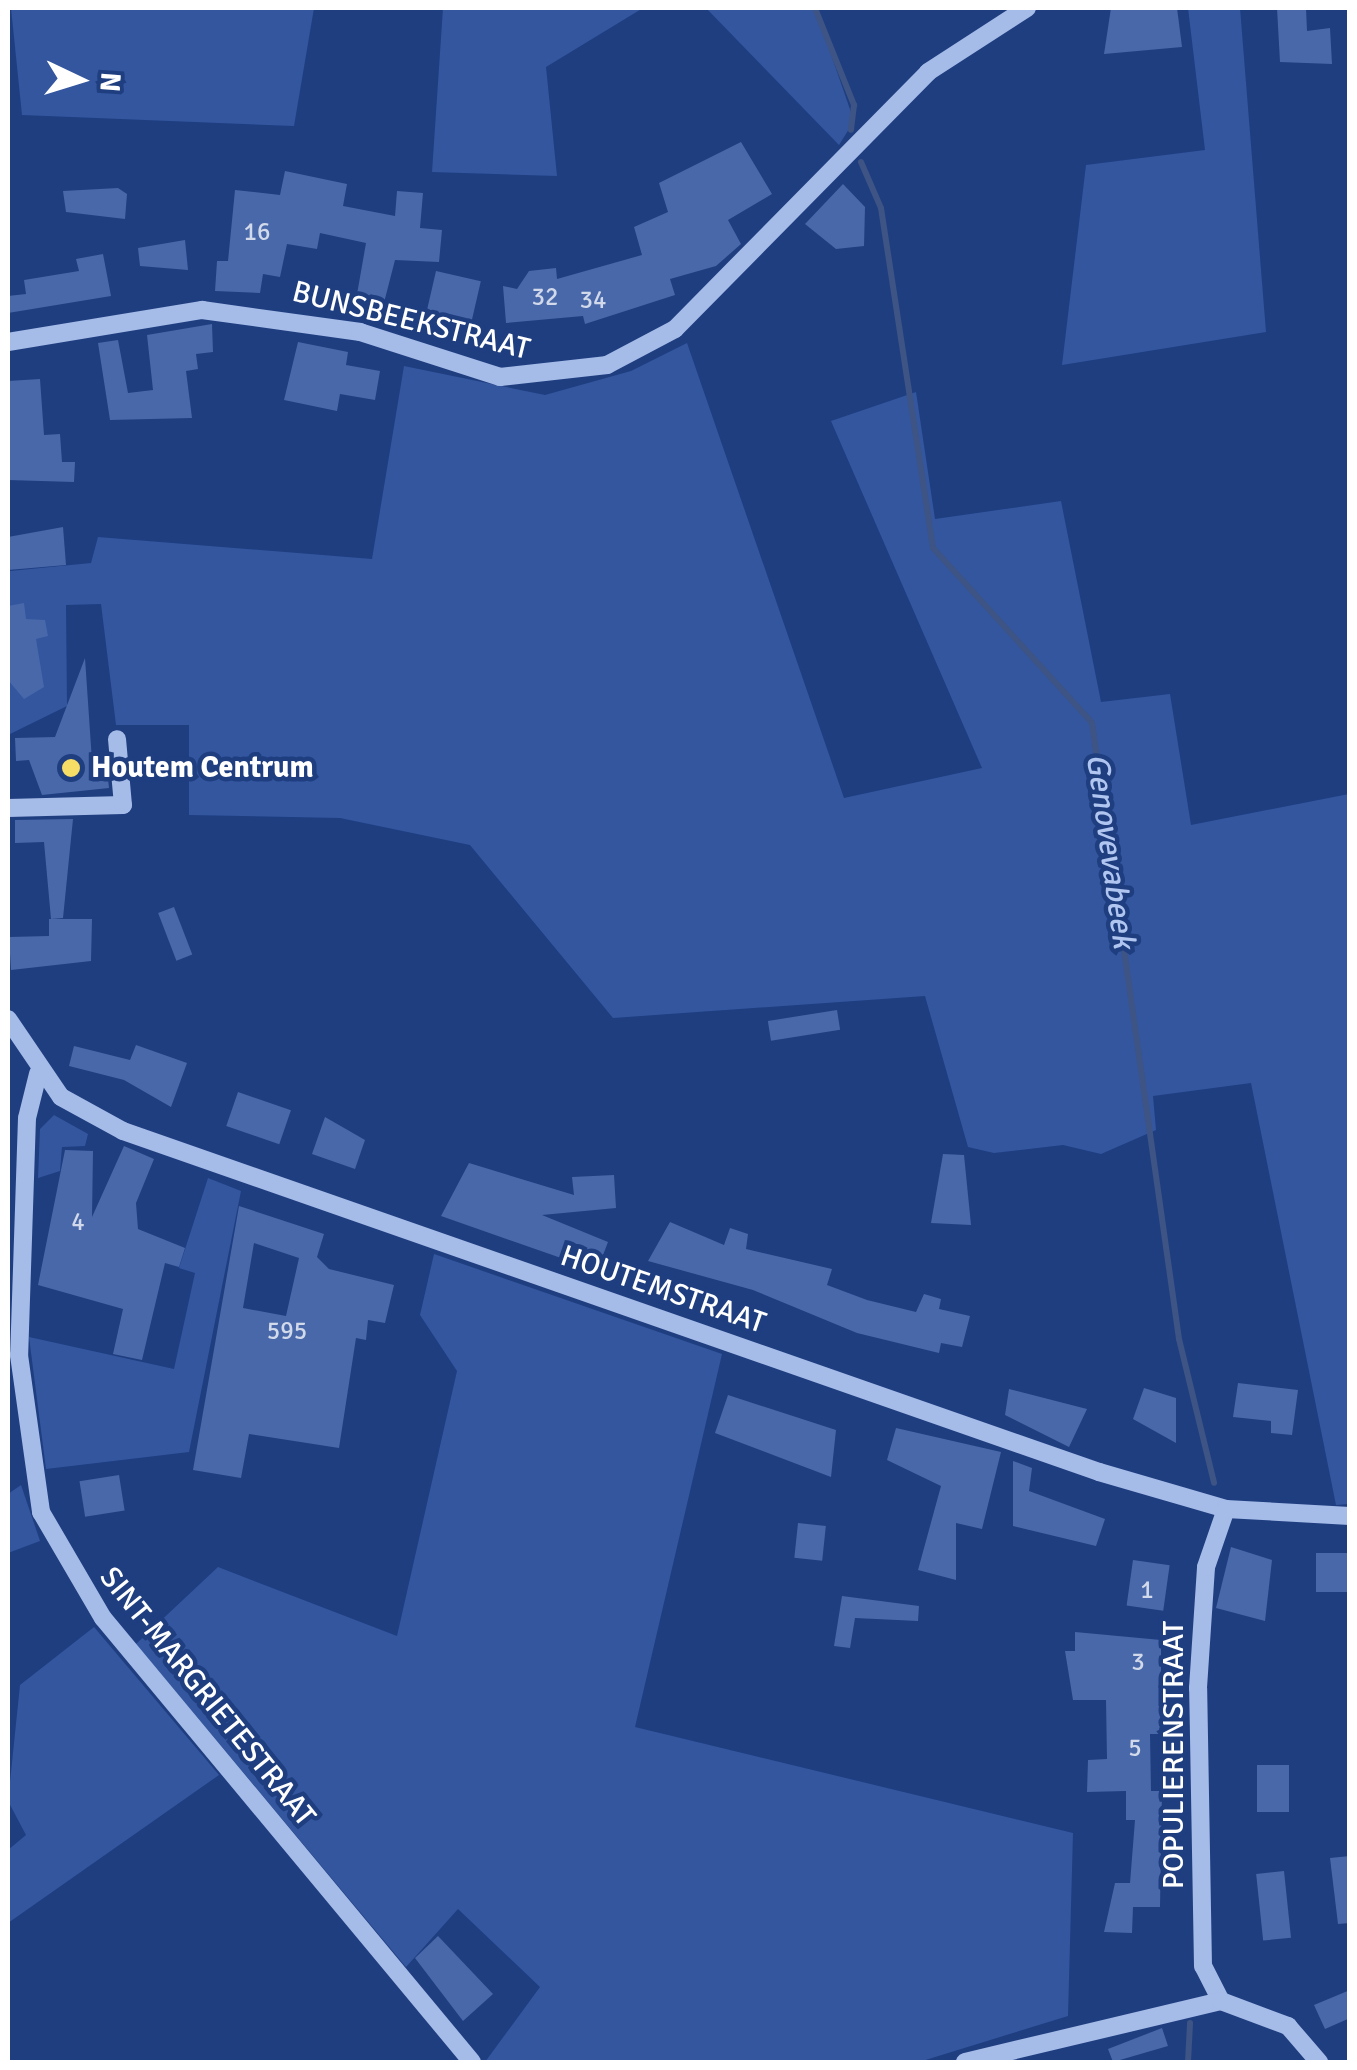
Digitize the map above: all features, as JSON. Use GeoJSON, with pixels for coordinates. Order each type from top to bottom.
{"type":"FeatureCollection","features":[{"type":"Feature","properties":{"kind":"street","name":"BUNSBEEKSTRAAT"},"geometry":{"type":"LineString","coordinates":[[8,342],[202,310],[360,332],[500,376],[607,365],[675,330],[928,72],[1028,8]]}},
{"type":"Feature","properties":{"kind":"street"},"geometry":{"type":"LineString","coordinates":[[8,808],[123,805],[117,739]]}},
{"type":"Feature","properties":{"kind":"street","name":"HOUTEMSTRAAT"},"geometry":{"type":"LineString","coordinates":[[8,1019],[38,1074],[88,1116],[124,1131],[1226,1509],[1350,1516]]}},
{"type":"Feature","properties":{"kind":"street","name":"SINT-MARGRIETESTRAAT"},"geometry":{"type":"LineString","coordinates":[[38,1074],[26,1118],[19,1355],[42,1512],[104,1618],[472,2062]]}},
{"type":"Feature","properties":{"kind":"street","name":"POPULIERENSTRAAT"},"geometry":{"type":"LineString","coordinates":[[1221,2001],[1203,1966],[1198,1688],[1206,1567],[1226,1509]]}},
{"type":"Feature","properties":{"kind":"street"},"geometry":{"type":"LineString","coordinates":[[965,2062],[1221,2001],[1288,2026],[1319,2062]]}},
{"type":"Feature","properties":{"kind":"shaded area"},"geometry":{"type":"Polygon","coordinates":[[[11,8],[314,8],[294,126],[22,115],[11,8]]]}},
{"type":"Feature","properties":{"kind":"shaded area"},"geometry":{"type":"Polygon","coordinates":[[[443,8],[643,8],[546,67],[557,176],[432,172],[443,8]]]}},
{"type":"Feature","properties":{"kind":"shaded area"},"geometry":{"type":"Polygon","coordinates":[[[706,8],[815,8],[854,121],[839,145],[706,8]]]}},
{"type":"Feature","properties":{"kind":"shaded area"},"geometry":{"type":"Polygon","coordinates":[[[1188,8],[1240,8],[1266,332],[1062,365],[1086,165],[1205,150],[1188,8]]]}},
{"type":"Feature","properties":{"kind":"shaded area"},"geometry":{"type":"Polygon","coordinates":[[[687,343],[844,798],[982,768],[831,421],[916,392],[935,519],[1061,501],[1101,702],[1170,694],[1191,825],[1349,794],[1349,1504],[1336,1505],[1251,1083],[1153,1096],[1156,1130],[1101,1154],[1063,1145],[994,1153],[968,1147],[925,996],[613,1018],[470,845],[340,818],[189,815],[189,725],[116,725],[101,604],[66,605],[67,706],[8,735],[10,571],[91,563],[98,537],[372,559],[404,366],[545,395],[631,371],[687,343]]]}},
{"type":"Feature","properties":{"kind":"shaded area"},"geometry":{"type":"Polygon","coordinates":[[[54,1115],[88,1134],[85,1146],[62,1147],[60,1171],[38,1178],[40,1129],[54,1115]]]}},
{"type":"Feature","properties":{"kind":"shaded area"},"geometry":{"type":"Polygon","coordinates":[[[208,1178],[241,1191],[189,1452],[46,1469],[29,1337],[174,1369],[195,1273],[179,1268],[208,1178]]]}},
{"type":"Feature","properties":{"kind":"shaded area"},"geometry":{"type":"Polygon","coordinates":[[[434,1254],[722,1354],[635,1727],[1073,1833],[1068,2016],[919,2062],[485,2062],[540,1987],[458,1909],[406,1967],[136,1644],[218,1567],[397,1636],[457,1371],[420,1315],[434,1254]]]}},
{"type":"Feature","properties":{"kind":"shaded area"},"geometry":{"type":"Polygon","coordinates":[[[21,1485],[40,1541],[8,1553],[8,1494],[21,1485]]]}},
{"type":"Feature","properties":{"kind":"shaded area"},"geometry":{"type":"Polygon","coordinates":[[[94,1627],[219,1775],[8,1923],[8,1850],[26,1835],[8,1801],[20,1685],[94,1627]]]}},
{"type":"Feature","properties":{"kind":"building"},"geometry":{"type":"Polygon","coordinates":[[[1111,8],[1177,8],[1182,47],[1104,54],[1111,8]]]}},
{"type":"Feature","properties":{"kind":"building"},"geometry":{"type":"Polygon","coordinates":[[[1277,8],[1306,8],[1307,31],[1330,28],[1332,64],[1280,62],[1277,8]]]}},
{"type":"Feature","properties":{"kind":"building"},"geometry":{"type":"Polygon","coordinates":[[[741,142],[772,194],[728,220],[741,244],[716,266],[670,279],[675,295],[585,324],[583,316],[506,323],[503,286],[517,289],[529,271],[556,268],[557,279],[642,255],[634,227],[668,212],[659,183],[741,142]]]}},
{"type":"Feature","properties":{"kind":"building"},"geometry":{"type":"Polygon","coordinates":[[[285,171],[347,184],[343,206],[395,216],[397,191],[423,193],[420,228],[442,230],[439,262],[395,260],[379,322],[353,317],[366,243],[320,233],[317,249],[287,244],[280,277],[263,274],[260,293],[215,291],[217,261],[228,261],[235,190],[280,195],[285,171]]]}},
{"type":"Feature","properties":{"kind":"building"},"geometry":{"type":"Polygon","coordinates":[[[843,184],[865,207],[864,246],[836,249],[805,224],[843,184]]]}},
{"type":"Feature","properties":{"kind":"building"},"geometry":{"type":"Polygon","coordinates":[[[118,188],[127,194],[125,219],[66,212],[63,191],[118,188]]]}},
{"type":"Feature","properties":{"kind":"building"},"geometry":{"type":"Polygon","coordinates":[[[185,240],[188,270],[140,266],[138,248],[185,240]]]}},
{"type":"Feature","properties":{"kind":"building"},"geometry":{"type":"Polygon","coordinates":[[[103,254],[111,296],[8,313],[8,296],[26,294],[24,280],[79,271],[76,259],[103,254]]]}},
{"type":"Feature","properties":{"kind":"building"},"geometry":{"type":"Polygon","coordinates":[[[436,271],[481,281],[472,320],[427,310],[436,271]]]}},
{"type":"Feature","properties":{"kind":"building"},"geometry":{"type":"Polygon","coordinates":[[[212,324],[213,352],[196,354],[198,369],[186,371],[192,418],[110,420],[98,343],[118,340],[128,393],[153,390],[147,335],[212,324]]]}},
{"type":"Feature","properties":{"kind":"building"},"geometry":{"type":"Polygon","coordinates":[[[298,342],[348,352],[346,365],[380,371],[375,400],[340,394],[337,411],[284,400],[298,342]]]}},
{"type":"Feature","properties":{"kind":"building"},"geometry":{"type":"Polygon","coordinates":[[[40,379],[44,435],[60,434],[62,462],[75,462],[74,482],[8,480],[8,381],[40,379]]]}},
{"type":"Feature","properties":{"kind":"building"},"geometry":{"type":"Polygon","coordinates":[[[63,527],[66,565],[8,570],[8,537],[63,527]]]}},
{"type":"Feature","properties":{"kind":"building"},"geometry":{"type":"Polygon","coordinates":[[[24,603],[26,619],[45,620],[48,636],[36,639],[44,687],[24,699],[8,680],[8,606],[24,603]]]}},
{"type":"Feature","properties":{"kind":"building","name":"Houtem Centrum"},"geometry":{"type":"Polygon","coordinates":[[[85,658],[92,761],[106,760],[109,788],[42,795],[29,760],[16,761],[15,738],[55,737],[85,658]]]}},
{"type":"Feature","properties":{"kind":"building"},"geometry":{"type":"Polygon","coordinates":[[[73,819],[63,918],[51,919],[44,842],[15,843],[15,820],[73,819]]]}},
{"type":"Feature","properties":{"kind":"building"},"geometry":{"type":"Polygon","coordinates":[[[174,907],[192,955],[176,961],[158,913],[174,907]]]}},
{"type":"Feature","properties":{"kind":"building"},"geometry":{"type":"Polygon","coordinates":[[[49,919],[92,919],[91,961],[11,970],[9,937],[49,936],[49,919]]]}},
{"type":"Feature","properties":{"kind":"building"},"geometry":{"type":"Polygon","coordinates":[[[837,1010],[840,1030],[771,1041],[768,1021],[837,1010]]]}},
{"type":"Feature","properties":{"kind":"building"},"geometry":{"type":"Polygon","coordinates":[[[136,1045],[187,1063],[171,1107],[124,1080],[69,1066],[74,1046],[130,1060],[136,1045]]]}},
{"type":"Feature","properties":{"kind":"building"},"geometry":{"type":"Polygon","coordinates":[[[238,1092],[291,1110],[279,1144],[226,1126],[238,1092]]]}},
{"type":"Feature","properties":{"kind":"building"},"geometry":{"type":"Polygon","coordinates":[[[325,1117],[365,1140],[355,1169],[312,1154],[325,1117]]]}},
{"type":"Feature","properties":{"kind":"building"},"geometry":{"type":"Polygon","coordinates":[[[124,1146],[154,1159],[136,1203],[138,1229],[185,1248],[179,1267],[165,1263],[142,1360],[113,1354],[123,1309],[38,1285],[65,1150],[93,1151],[92,1217],[124,1146]]]}},
{"type":"Feature","properties":{"kind":"building"},"geometry":{"type":"Polygon","coordinates":[[[943,1154],[964,1155],[971,1225],[931,1223],[943,1154]]]}},
{"type":"Feature","properties":{"kind":"building"},"geometry":{"type":"Polygon","coordinates":[[[469,1163],[574,1195],[572,1177],[614,1175],[616,1208],[542,1215],[608,1242],[600,1263],[587,1258],[584,1266],[441,1216],[469,1163]]]}},
{"type":"Feature","properties":{"kind":"building"},"geometry":{"type":"Polygon","coordinates":[[[239,1206],[324,1234],[317,1257],[329,1269],[394,1285],[385,1323],[368,1320],[366,1340],[356,1338],[339,1448],[249,1434],[241,1478],[193,1470],[239,1206]],[[254,1243],[243,1308],[286,1316],[299,1258],[254,1243]]]}},
{"type":"Feature","properties":{"kind":"building"},"geometry":{"type":"Polygon","coordinates":[[[670,1222],[724,1245],[730,1228],[748,1234],[746,1249],[832,1269],[827,1285],[867,1300],[916,1312],[924,1294],[941,1299],[939,1309],[970,1316],[962,1347],[941,1343],[939,1353],[857,1333],[753,1290],[648,1261],[670,1222]]]}},
{"type":"Feature","properties":{"kind":"building"},"geometry":{"type":"Polygon","coordinates":[[[1238,1383],[1298,1390],[1292,1435],[1271,1433],[1271,1421],[1233,1417],[1238,1383]]]}},
{"type":"Feature","properties":{"kind":"building"},"geometry":{"type":"Polygon","coordinates":[[[1144,1388],[1176,1398],[1176,1443],[1133,1419],[1144,1388]]]}},
{"type":"Feature","properties":{"kind":"building"},"geometry":{"type":"Polygon","coordinates":[[[1009,1389],[1087,1409],[1069,1447],[1005,1415],[1009,1389]]]}},
{"type":"Feature","properties":{"kind":"building"},"geometry":{"type":"Polygon","coordinates":[[[728,1395],[836,1430],[831,1477],[715,1433],[728,1395]]]}},
{"type":"Feature","properties":{"kind":"building"},"geometry":{"type":"Polygon","coordinates":[[[896,1428],[1001,1452],[982,1529],[956,1523],[956,1580],[918,1570],[941,1486],[887,1460],[896,1428]]]}},
{"type":"Feature","properties":{"kind":"building"},"geometry":{"type":"Polygon","coordinates":[[[1013,1461],[1032,1468],[1029,1491],[1105,1519],[1096,1546],[1013,1526],[1013,1461]]]}},
{"type":"Feature","properties":{"kind":"building"},"geometry":{"type":"Polygon","coordinates":[[[119,1475],[125,1511],[85,1517],[79,1481],[119,1475]]]}},
{"type":"Feature","properties":{"kind":"building"},"geometry":{"type":"Polygon","coordinates":[[[798,1523],[826,1526],[822,1561],[794,1558],[798,1523]]]}},
{"type":"Feature","properties":{"kind":"building"},"geometry":{"type":"Polygon","coordinates":[[[1231,1547],[1272,1560],[1265,1621],[1216,1608],[1231,1547]]]}},
{"type":"Feature","properties":{"kind":"building"},"geometry":{"type":"Polygon","coordinates":[[[1316,1553],[1350,1553],[1350,1592],[1316,1592],[1316,1553]]]}},
{"type":"Feature","properties":{"kind":"building"},"geometry":{"type":"Polygon","coordinates":[[[1133,1560],[1170,1565],[1163,1611],[1127,1606],[1133,1560]]]}},
{"type":"Feature","properties":{"kind":"building"},"geometry":{"type":"Polygon","coordinates":[[[842,1596],[919,1606],[918,1621],[855,1618],[850,1648],[834,1646],[842,1596]]]}},
{"type":"Feature","properties":{"kind":"building"},"geometry":{"type":"Polygon","coordinates":[[[1075,1632],[1161,1640],[1161,1734],[1150,1734],[1151,1791],[1162,1791],[1160,1907],[1133,1907],[1132,1933],[1104,1932],[1115,1883],[1130,1883],[1135,1820],[1126,1820],[1126,1791],[1087,1792],[1088,1760],[1107,1759],[1106,1700],[1073,1700],[1065,1651],[1075,1651],[1075,1632]]]}},
{"type":"Feature","properties":{"kind":"building"},"geometry":{"type":"Polygon","coordinates":[[[1257,1765],[1289,1765],[1289,1812],[1257,1812],[1257,1765]]]}},
{"type":"Feature","properties":{"kind":"building"},"geometry":{"type":"Polygon","coordinates":[[[1350,1856],[1350,1923],[1338,1924],[1330,1858],[1350,1856]]]}},
{"type":"Feature","properties":{"kind":"building"},"geometry":{"type":"Polygon","coordinates":[[[1284,1871],[1291,1938],[1263,1941],[1256,1874],[1284,1871]]]}},
{"type":"Feature","properties":{"kind":"building"},"geometry":{"type":"Polygon","coordinates":[[[438,1936],[493,1994],[463,2021],[415,1958],[438,1936]]]}},
{"type":"Feature","properties":{"kind":"building"},"geometry":{"type":"Polygon","coordinates":[[[1350,1990],[1350,2018],[1325,2029],[1314,2005],[1350,1990]]]}},
{"type":"Feature","properties":{"kind":"building"},"geometry":{"type":"Polygon","coordinates":[[[1162,2028],[1168,2046],[1113,2062],[1108,2049],[1162,2028]]]}},
{"type":"Feature","properties":{"kind":"waterway","name":"Genovevabeek"},"geometry":{"type":"LineString","coordinates":[[815,8],[854,105],[851,130]]}},
{"type":"Feature","properties":{"kind":"waterway","name":"Genovevabeek"},"geometry":{"type":"LineString","coordinates":[[861,162],[881,208],[933,548],[1092,723],[1179,1339],[1214,1483]]}},
{"type":"Feature","properties":{"kind":"waterway","name":"Genovevabeek"},"geometry":{"type":"LineString","coordinates":[[1188,2062],[1190,2023]]}},
{"type":"Feature","properties":{"kind":"place","name":"Houtem Centrum"},"geometry":{"type":"Point","coordinates":[71,768]}}]}
